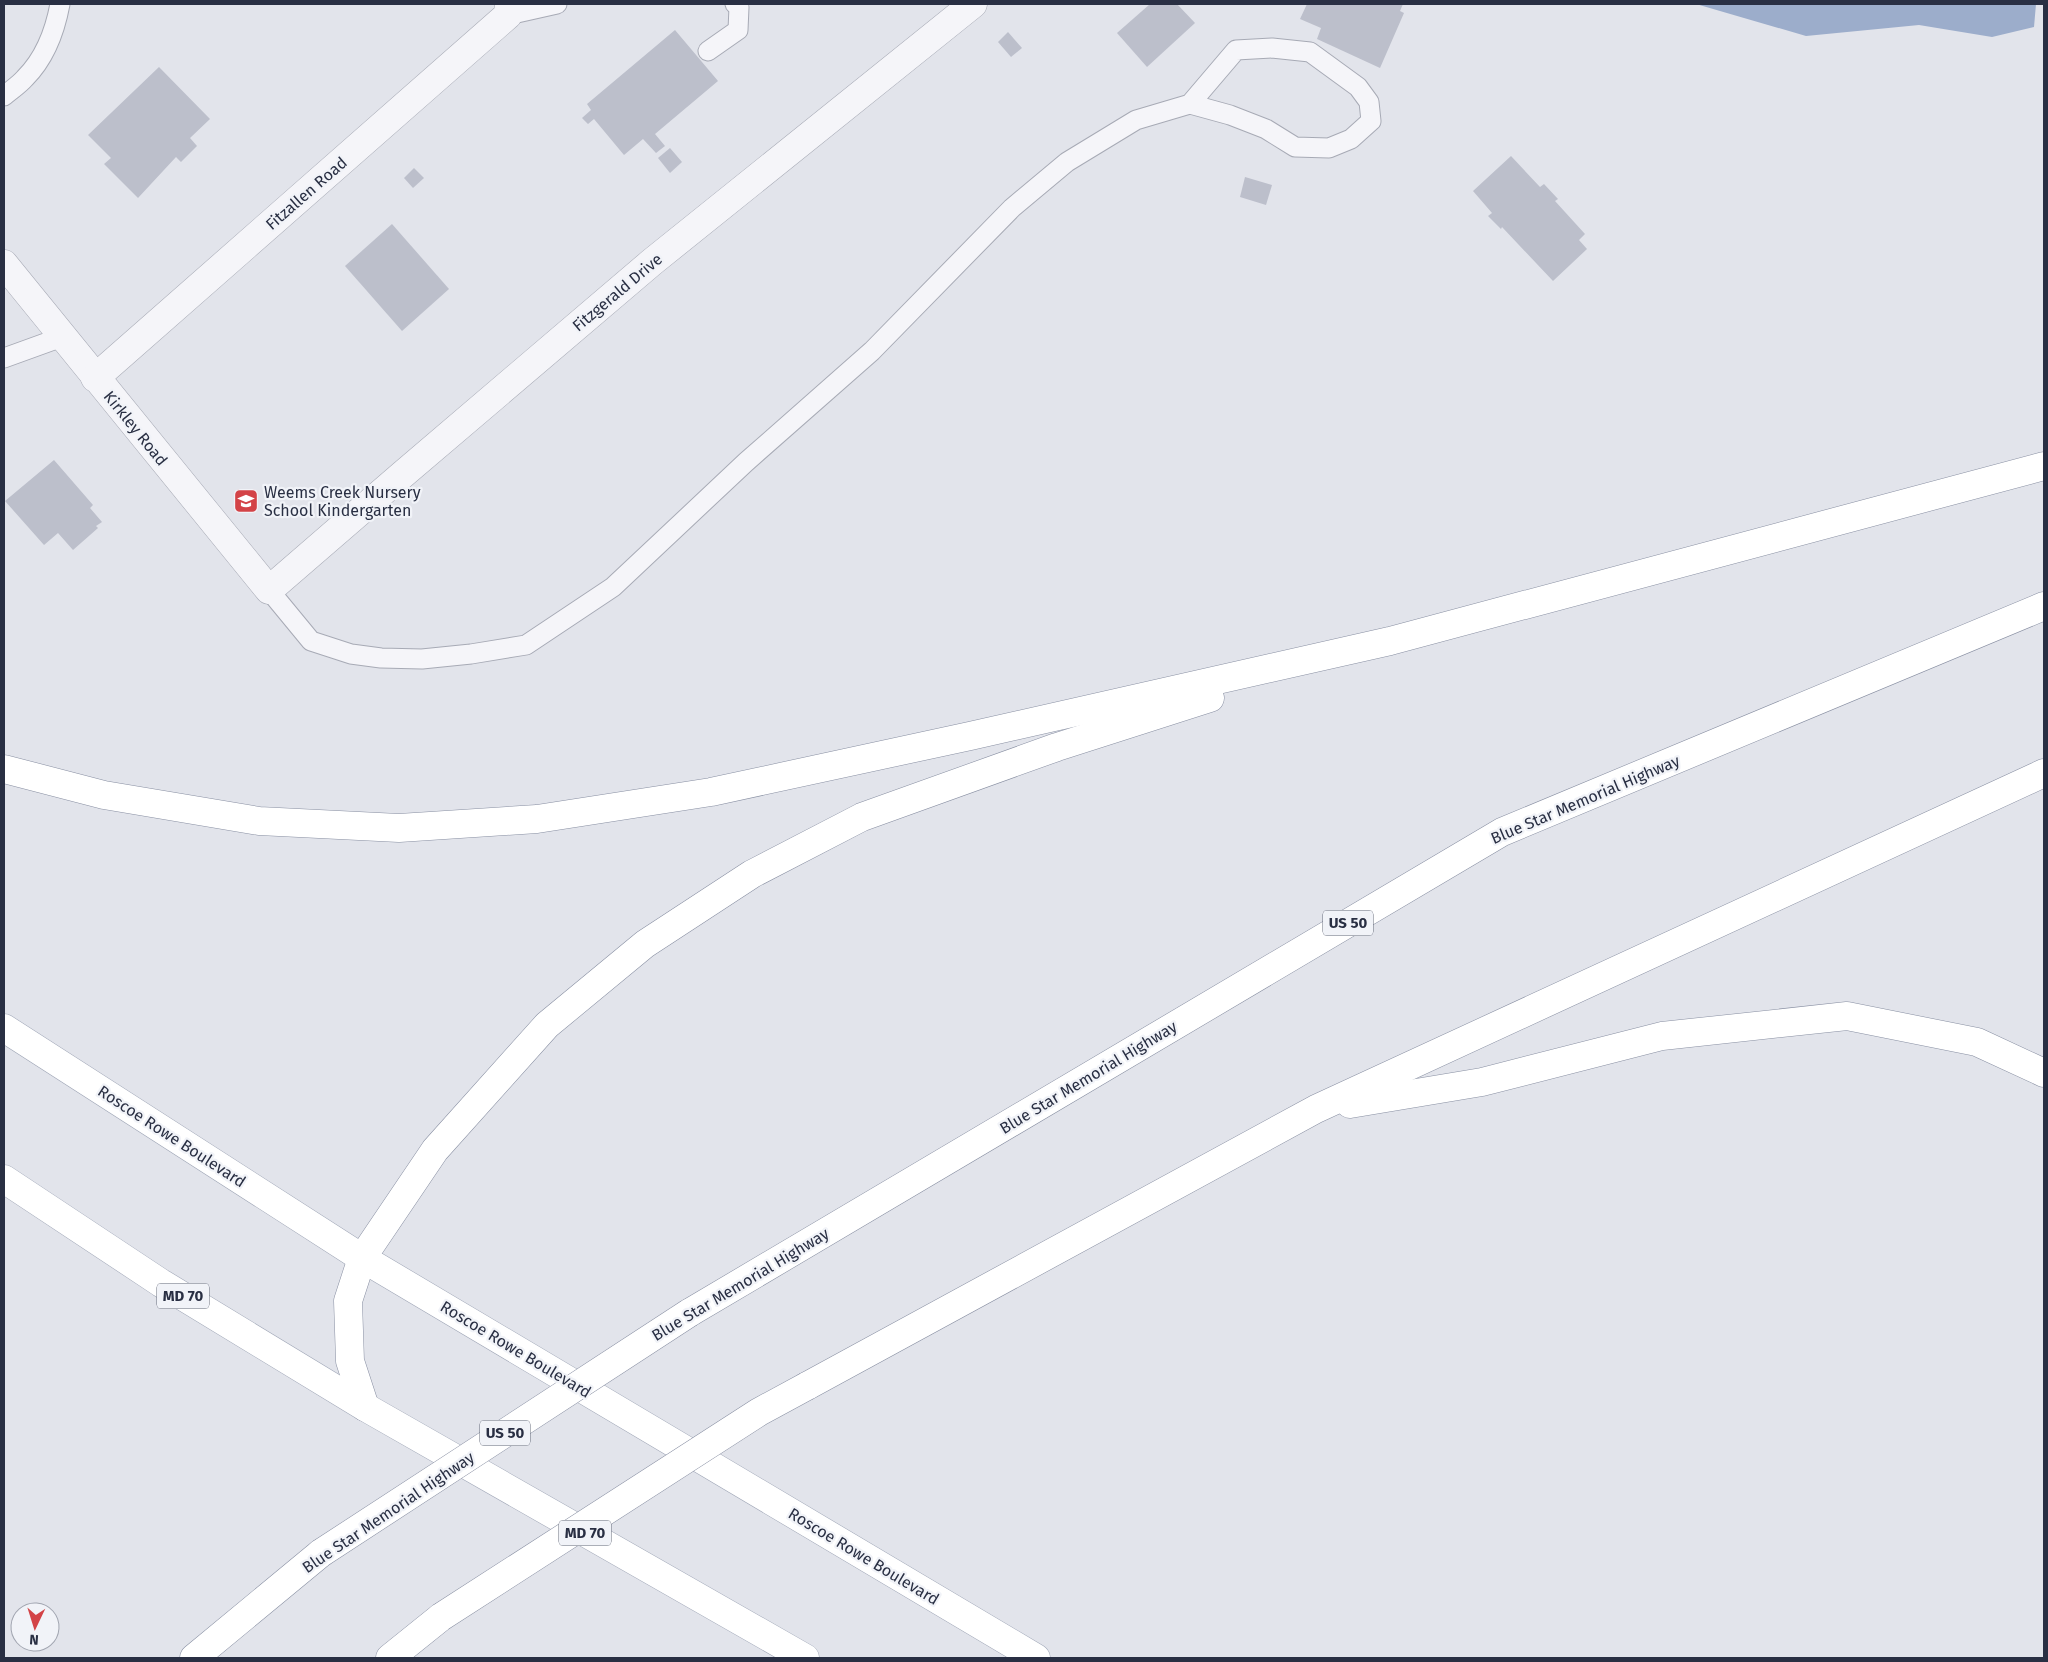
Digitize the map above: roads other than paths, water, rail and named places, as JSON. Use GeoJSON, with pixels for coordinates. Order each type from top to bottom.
{"type":"FeatureCollection","features":[{"type":"Feature","properties":{"kind":"main road"},"geometry":{"type":"LineString","coordinates":[[4,769],[104,795],[259,821],[400,828],[537,819],[712,792],[989,732],[1390,641],[2044,466]]}},
{"type":"Feature","properties":{"kind":"main road","name":"Blue Star Memorial Highway"},"geometry":{"type":"LineString","coordinates":[[194,1658],[320,1553],[688,1313],[1502,832],[2044,606]]}},
{"type":"Feature","properties":{"kind":"main road"},"geometry":{"type":"LineString","coordinates":[[366,1407],[350,1361],[348,1302],[362,1258],[434,1150],[548,1025],[645,944],[752,874],[862,817],[1057,747],[1390,641]]}},
{"type":"Feature","properties":{"kind":"main road"},"geometry":{"type":"LineString","coordinates":[[390,1658],[441,1617],[759,1412],[1316,1109],[2044,773]]}},
{"type":"Feature","properties":{"kind":"main road"},"geometry":{"type":"LineString","coordinates":[[1316,1109],[1482,1082],[1662,1036],[1847,1016],[1977,1042],[2044,1073]]}},
{"type":"Feature","properties":{"kind":"main road","name":"Roscoe Rowe Boulevard"},"geometry":{"type":"LineString","coordinates":[[4,1028],[362,1258],[1036,1658]]}},
{"type":"Feature","properties":{"kind":"main road","name":"MD 70"},"geometry":{"type":"LineString","coordinates":[[4,1179],[161,1283],[366,1407],[806,1658]]}},
{"type":"Feature","properties":{"kind":"street","name":"Fitzgerald Drive"},"geometry":{"type":"LineString","coordinates":[[270,590],[402,474],[652,262],[973,4]]}},
{"type":"Feature","properties":{"kind":"street","name":"Fitzallen Road"},"geometry":{"type":"LineString","coordinates":[[95,378],[515,8]]}},
{"type":"Feature","properties":{"kind":"street","name":"Kirkley Road"},"geometry":{"type":"LineString","coordinates":[[4,264],[95,378],[270,590]]}},
{"type":"Feature","properties":{"kind":"lane"},"geometry":{"type":"LineString","coordinates":[[4,96],[26,78],[48,47],[60,4]]}},
{"type":"Feature","properties":{"kind":"lane"},"geometry":{"type":"LineString","coordinates":[[515,8],[557,4]]}},
{"type":"Feature","properties":{"kind":"lane"},"geometry":{"type":"LineString","coordinates":[[708,51],[738,30],[739,7],[735,4]]}},
{"type":"Feature","properties":{"kind":"lane"},"geometry":{"type":"LineString","coordinates":[[270,590],[311,641],[351,654],[381,658],[422,659],[471,654],[526,645],[613,587],[765,445],[872,351],[1012,208],[1067,162],[1136,120],[1190,104],[1230,115],[1266,129],[1295,147],[1329,148],[1351,140],[1371,121],[1369,102],[1358,87],[1310,52],[1272,48],[1236,50],[1190,104]]}},
{"type":"Feature","properties":{"kind":"lane"},"geometry":{"type":"LineString","coordinates":[[4,358],[62,337]]}},
{"type":"Feature","properties":{"kind":"water"},"geometry":{"type":"Polygon","coordinates":[[[1696,4],[2036,4],[2034,27],[1992,37],[1919,25],[1806,36],[1696,4]]]}},
{"type":"Feature","properties":{"kind":"place","name":"Weems Creek Nursery School Kindergarten"},"geometry":{"type":"Point","coordinates":[246,501]}}]}
